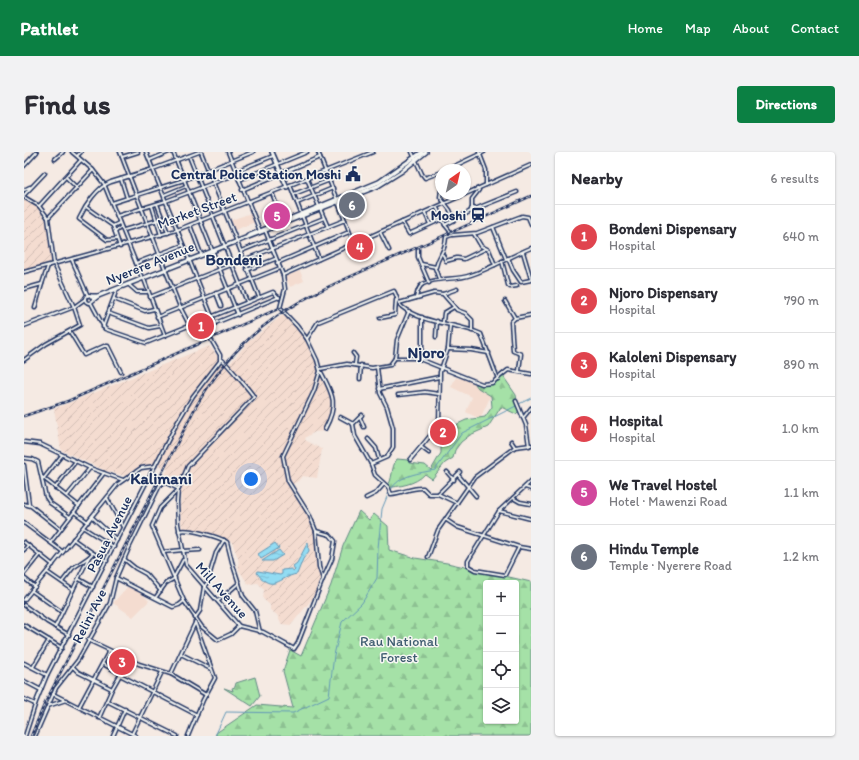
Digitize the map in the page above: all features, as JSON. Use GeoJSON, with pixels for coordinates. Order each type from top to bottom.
{"type":"FeatureCollection","features":[{"type":"Feature","properties":{"kind":"main road"},"geometry":{"type":"LineString","coordinates":[[272,152],[281,174],[288,186]]}},
{"type":"Feature","properties":{"kind":"main road"},"geometry":{"type":"LineString","coordinates":[[416,159],[422,152]]}},
{"type":"Feature","properties":{"kind":"main road"},"geometry":{"type":"LineString","coordinates":[[416,159],[426,152]]}},
{"type":"Feature","properties":{"kind":"main road","name":"Nyerere Avenue"},"geometry":{"type":"LineString","coordinates":[[98,296],[385,182],[416,159]]}},
{"type":"Feature","properties":{"kind":"main road"},"geometry":{"type":"LineString","coordinates":[[90,296],[98,296]]}},
{"type":"Feature","properties":{"kind":"main road"},"geometry":{"type":"LineString","coordinates":[[92,302],[98,296]]}},
{"type":"Feature","properties":{"kind":"street"},"geometry":{"type":"LineString","coordinates":[[24,166],[37,152]]}},
{"type":"Feature","properties":{"kind":"street"},"geometry":{"type":"LineString","coordinates":[[55,159],[63,152]]}},
{"type":"Feature","properties":{"kind":"street"},"geometry":{"type":"LineString","coordinates":[[72,152],[93,170],[104,184],[119,223],[124,230],[165,336]]}},
{"type":"Feature","properties":{"kind":"street"},"geometry":{"type":"LineString","coordinates":[[77,156],[81,152]]}},
{"type":"Feature","properties":{"kind":"street"},"geometry":{"type":"LineString","coordinates":[[120,152],[146,223],[180,307],[188,325],[193,332],[198,332],[282,296]]}},
{"type":"Feature","properties":{"kind":"street"},"geometry":{"type":"LineString","coordinates":[[122,157],[138,152]]}},
{"type":"Feature","properties":{"kind":"street"},"geometry":{"type":"LineString","coordinates":[[146,152],[215,324]]}},
{"type":"Feature","properties":{"kind":"street"},"geometry":{"type":"LineString","coordinates":[[150,160],[169,152]]}},
{"type":"Feature","properties":{"kind":"street"},"geometry":{"type":"LineString","coordinates":[[173,152],[238,315]]}},
{"type":"Feature","properties":{"kind":"street"},"geometry":{"type":"LineString","coordinates":[[117,239],[107,240],[79,220],[86,207],[104,184],[153,169],[200,152],[214,183],[247,270],[259,297]]}},
{"type":"Feature","properties":{"kind":"street"},"geometry":{"type":"LineString","coordinates":[[228,152],[260,232]]}},
{"type":"Feature","properties":{"kind":"street"},"geometry":{"type":"LineString","coordinates":[[112,203],[184,180],[253,152]]}},
{"type":"Feature","properties":{"kind":"street"},"geometry":{"type":"LineString","coordinates":[[239,180],[307,152]]}},
{"type":"Feature","properties":{"kind":"street"},"geometry":{"type":"LineString","coordinates":[[318,152],[354,243]]}},
{"type":"Feature","properties":{"kind":"street","name":"Market Street"},"geometry":{"type":"LineString","coordinates":[[24,272],[120,247],[177,230],[373,152]]}},
{"type":"Feature","properties":{"kind":"street"},"geometry":{"type":"LineString","coordinates":[[412,152],[425,178],[435,174]]}},
{"type":"Feature","properties":{"kind":"street"},"geometry":{"type":"LineString","coordinates":[[458,164],[484,152]]}},
{"type":"Feature","properties":{"kind":"street"},"geometry":{"type":"LineString","coordinates":[[479,153],[486,177],[486,185]]}},
{"type":"Feature","properties":{"kind":"street"},"geometry":{"type":"LineString","coordinates":[[189,156],[247,302]]}},
{"type":"Feature","properties":{"kind":"street"},"geometry":{"type":"LineString","coordinates":[[236,170],[274,156]]}},
{"type":"Feature","properties":{"kind":"street"},"geometry":{"type":"LineString","coordinates":[[242,190],[320,157]]}},
{"type":"Feature","properties":{"kind":"street"},"geometry":{"type":"LineString","coordinates":[[39,206],[81,160]]}},
{"type":"Feature","properties":{"kind":"street"},"geometry":{"type":"LineString","coordinates":[[283,275],[531,165]]}},
{"type":"Feature","properties":{"kind":"street"},"geometry":{"type":"LineString","coordinates":[[48,218],[78,188],[93,170]]}},
{"type":"Feature","properties":{"kind":"street"},"geometry":{"type":"LineString","coordinates":[[24,190],[45,173]]}},
{"type":"Feature","properties":{"kind":"street"},"geometry":{"type":"LineString","coordinates":[[117,216],[166,202],[237,174]]}},
{"type":"Feature","properties":{"kind":"street"},"geometry":{"type":"LineString","coordinates":[[66,177],[78,188]]}},
{"type":"Feature","properties":{"kind":"street"},"geometry":{"type":"LineString","coordinates":[[486,177],[491,183]]}},
{"type":"Feature","properties":{"kind":"street"},"geometry":{"type":"LineString","coordinates":[[307,178],[328,227]]}},
{"type":"Feature","properties":{"kind":"street"},"geometry":{"type":"LineString","coordinates":[[121,179],[127,198]]}},
{"type":"Feature","properties":{"kind":"street"},"geometry":{"type":"LineString","coordinates":[[294,194],[330,180]]}},
{"type":"Feature","properties":{"kind":"street"},"geometry":{"type":"LineString","coordinates":[[24,360],[46,344],[78,328],[80,324],[74,307],[54,264],[48,218],[39,206],[24,196],[32,185]]}},
{"type":"Feature","properties":{"kind":"street"},"geometry":{"type":"LineString","coordinates":[[164,195],[186,186]]}},
{"type":"Feature","properties":{"kind":"street"},"geometry":{"type":"LineString","coordinates":[[288,186],[294,194],[319,259]]}},
{"type":"Feature","properties":{"kind":"street"},"geometry":{"type":"LineString","coordinates":[[297,203],[333,188]]}},
{"type":"Feature","properties":{"kind":"street"},"geometry":{"type":"LineString","coordinates":[[472,211],[472,199],[479,189]]}},
{"type":"Feature","properties":{"kind":"street"},"geometry":{"type":"LineString","coordinates":[[445,225],[472,211],[474,212],[475,209],[517,192]]}},
{"type":"Feature","properties":{"kind":"street"},"geometry":{"type":"LineString","coordinates":[[272,193],[283,223]]}},
{"type":"Feature","properties":{"kind":"street"},"geometry":{"type":"LineString","coordinates":[[442,200],[450,210],[454,220]]}},
{"type":"Feature","properties":{"kind":"street"},"geometry":{"type":"LineString","coordinates":[[157,204],[168,233]]}},
{"type":"Feature","properties":{"kind":"street"},"geometry":{"type":"LineString","coordinates":[[152,206],[162,235]]}},
{"type":"Feature","properties":{"kind":"street"},"geometry":{"type":"LineString","coordinates":[[86,207],[113,226],[120,247]]}},
{"type":"Feature","properties":{"kind":"street"},"geometry":{"type":"LineString","coordinates":[[436,207],[452,235]]}},
{"type":"Feature","properties":{"kind":"street"},"geometry":{"type":"LineString","coordinates":[[425,212],[430,224]]}},
{"type":"Feature","properties":{"kind":"street"},"geometry":{"type":"LineString","coordinates":[[124,230],[172,216]]}},
{"type":"Feature","properties":{"kind":"street"},"geometry":{"type":"LineString","coordinates":[[485,249],[464,260],[457,258],[446,261],[443,258],[446,237],[452,235],[474,234],[524,216],[528,217],[531,224]]}},
{"type":"Feature","properties":{"kind":"street"},"geometry":{"type":"LineString","coordinates":[[241,251],[324,218]]}},
{"type":"Feature","properties":{"kind":"street"},"geometry":{"type":"LineString","coordinates":[[402,222],[409,234],[442,219]]}},
{"type":"Feature","properties":{"kind":"street"},"geometry":{"type":"LineString","coordinates":[[150,297],[232,266],[345,220]]}},
{"type":"Feature","properties":{"kind":"street"},"geometry":{"type":"LineString","coordinates":[[113,226],[119,223]]}},
{"type":"Feature","properties":{"kind":"street"},"geometry":{"type":"LineString","coordinates":[[190,225],[201,254]]}},
{"type":"Feature","properties":{"kind":"street"},"geometry":{"type":"LineString","coordinates":[[115,232],[121,227]]}},
{"type":"Feature","properties":{"kind":"street"},"geometry":{"type":"LineString","coordinates":[[493,228],[513,270],[521,282],[531,280],[523,252]]}},
{"type":"Feature","properties":{"kind":"street"},"geometry":{"type":"LineString","coordinates":[[265,230],[275,259],[283,275],[285,289],[279,307],[282,312],[298,326],[307,339],[334,400],[332,415],[325,429]]}},
{"type":"Feature","properties":{"kind":"street"},"geometry":{"type":"LineString","coordinates":[[277,262],[350,232]]}},
{"type":"Feature","properties":{"kind":"street"},"geometry":{"type":"LineString","coordinates":[[380,232],[389,250]]}},
{"type":"Feature","properties":{"kind":"street"},"geometry":{"type":"LineString","coordinates":[[474,234],[480,244],[485,249],[489,250],[495,265]]}},
{"type":"Feature","properties":{"kind":"street"},"geometry":{"type":"LineString","coordinates":[[136,263],[183,245]]}},
{"type":"Feature","properties":{"kind":"street"},"geometry":{"type":"LineString","coordinates":[[416,298],[419,288],[429,282],[439,279],[458,279],[495,265],[507,258],[531,248]]}},
{"type":"Feature","properties":{"kind":"street"},"geometry":{"type":"LineString","coordinates":[[418,249],[417,255],[429,282]]}},
{"type":"Feature","properties":{"kind":"street"},"geometry":{"type":"LineString","coordinates":[[439,279],[435,268],[437,260],[444,253]]}},
{"type":"Feature","properties":{"kind":"street"},"geometry":{"type":"LineString","coordinates":[[247,270],[275,259]]}},
{"type":"Feature","properties":{"kind":"street"},"geometry":{"type":"LineString","coordinates":[[72,260],[103,326],[108,331],[140,343],[150,342],[188,325],[273,292],[279,298]]}},
{"type":"Feature","properties":{"kind":"street"},"geometry":{"type":"LineString","coordinates":[[502,261],[508,285],[510,287],[517,286]]}},
{"type":"Feature","properties":{"kind":"street"},"geometry":{"type":"LineString","coordinates":[[421,264],[435,268]]}},
{"type":"Feature","properties":{"kind":"street"},"geometry":{"type":"LineString","coordinates":[[35,308],[48,266]]}},
{"type":"Feature","properties":{"kind":"street"},"geometry":{"type":"LineString","coordinates":[[157,317],[239,283],[280,268]]}},
{"type":"Feature","properties":{"kind":"street"},"geometry":{"type":"LineString","coordinates":[[24,289],[42,284]]}},
{"type":"Feature","properties":{"kind":"street"},"geometry":{"type":"LineString","coordinates":[[128,284],[137,292],[148,291]]}},
{"type":"Feature","properties":{"kind":"street"},"geometry":{"type":"LineString","coordinates":[[103,326],[117,288]]}},
{"type":"Feature","properties":{"kind":"street"},"geometry":{"type":"LineString","coordinates":[[399,304],[416,298],[436,293],[443,294],[457,289]]}},
{"type":"Feature","properties":{"kind":"street"},"geometry":{"type":"LineString","coordinates":[[307,339],[318,322],[393,291],[399,304],[409,311],[422,317],[482,335],[498,379]]}},
{"type":"Feature","properties":{"kind":"street"},"geometry":{"type":"LineString","coordinates":[[216,293],[221,306]]}},
{"type":"Feature","properties":{"kind":"street"},"geometry":{"type":"LineString","coordinates":[[443,294],[459,312],[465,313],[472,320],[472,331]]}},
{"type":"Feature","properties":{"kind":"street"},"geometry":{"type":"LineString","coordinates":[[24,326],[74,307],[90,296]]}},
{"type":"Feature","properties":{"kind":"street"},"geometry":{"type":"LineString","coordinates":[[85,299],[87,303]]}},
{"type":"Feature","properties":{"kind":"street"},"geometry":{"type":"LineString","coordinates":[[114,299],[145,311],[154,309]]}},
{"type":"Feature","properties":{"kind":"street"},"geometry":{"type":"LineString","coordinates":[[380,318],[395,315],[397,299]]}},
{"type":"Feature","properties":{"kind":"street"},"geometry":{"type":"LineString","coordinates":[[81,303],[92,302]]}},
{"type":"Feature","properties":{"kind":"street"},"geometry":{"type":"LineString","coordinates":[[505,302],[515,318]]}},
{"type":"Feature","properties":{"kind":"street"},"geometry":{"type":"LineString","coordinates":[[443,323],[444,313],[454,307]]}},
{"type":"Feature","properties":{"kind":"street"},"geometry":{"type":"LineString","coordinates":[[320,370],[347,364],[377,367],[389,366],[395,358],[397,340],[409,311]]}},
{"type":"Feature","properties":{"kind":"street"},"geometry":{"type":"LineString","coordinates":[[108,313],[149,328],[160,326]]}},
{"type":"Feature","properties":{"kind":"street"},"geometry":{"type":"LineString","coordinates":[[519,371],[521,354],[513,351],[511,324],[515,318],[531,316]]}},
{"type":"Feature","properties":{"kind":"street"},"geometry":{"type":"LineString","coordinates":[[422,317],[422,359]]}},
{"type":"Feature","properties":{"kind":"street"},"geometry":{"type":"LineString","coordinates":[[436,336],[437,321]]}},
{"type":"Feature","properties":{"kind":"street"},"geometry":{"type":"LineString","coordinates":[[440,444],[439,377],[448,349],[450,325]]}},
{"type":"Feature","properties":{"kind":"street"},"geometry":{"type":"LineString","coordinates":[[205,329],[221,359]]}},
{"type":"Feature","properties":{"kind":"street"},"geometry":{"type":"LineString","coordinates":[[70,332],[84,356],[104,346],[108,346],[121,372]]}},
{"type":"Feature","properties":{"kind":"street"},"geometry":{"type":"LineString","coordinates":[[448,349],[472,350],[488,353]]}},
{"type":"Feature","properties":{"kind":"street"},"geometry":{"type":"LineString","coordinates":[[354,353],[356,358],[355,364]]}},
{"type":"Feature","properties":{"kind":"street"},"geometry":{"type":"LineString","coordinates":[[395,358],[416,357],[482,384],[490,383],[498,379],[508,370],[531,374]]}},
{"type":"Feature","properties":{"kind":"street","name":"Pasua Avenue"},"geometry":{"type":"LineString","coordinates":[[25,736],[35,704],[48,675],[123,527],[184,410],[221,359]]}},
{"type":"Feature","properties":{"kind":"street","name":"Mill Avenue"},"geometry":{"type":"LineString","coordinates":[[221,359],[226,362],[230,369],[254,397],[188,466],[178,490],[177,518],[186,565],[239,626],[260,632],[291,648],[295,648],[322,579]]}},
{"type":"Feature","properties":{"kind":"street"},"geometry":{"type":"LineString","coordinates":[[360,379],[361,365]]}},
{"type":"Feature","properties":{"kind":"street"},"geometry":{"type":"LineString","coordinates":[[371,464],[379,459],[387,457],[392,450],[393,430],[379,389],[377,367]]}},
{"type":"Feature","properties":{"kind":"street"},"geometry":{"type":"LineString","coordinates":[[320,370],[314,391],[283,456],[288,481],[311,518],[316,531],[319,567],[322,579]]}},
{"type":"Feature","properties":{"kind":"street"},"geometry":{"type":"LineString","coordinates":[[379,389],[439,377]]}},
{"type":"Feature","properties":{"kind":"street"},"geometry":{"type":"LineString","coordinates":[[398,395],[425,392],[439,394]]}},
{"type":"Feature","properties":{"kind":"street"},"geometry":{"type":"LineString","coordinates":[[428,557],[438,530],[477,476],[515,447],[530,445],[523,418],[516,401]]}},
{"type":"Feature","properties":{"kind":"street"},"geometry":{"type":"LineString","coordinates":[[523,418],[531,408]]}},
{"type":"Feature","properties":{"kind":"street"},"geometry":{"type":"LineString","coordinates":[[353,424],[362,415]]}},
{"type":"Feature","properties":{"kind":"street"},"geometry":{"type":"LineString","coordinates":[[340,417],[353,424]]}},
{"type":"Feature","properties":{"kind":"street"},"geometry":{"type":"LineString","coordinates":[[360,418],[364,427]]}},
{"type":"Feature","properties":{"kind":"street"},"geometry":{"type":"LineString","coordinates":[[353,424],[355,436],[371,464],[375,475],[392,494],[406,492],[413,488],[422,488],[429,494],[438,494],[458,503]]}},
{"type":"Feature","properties":{"kind":"street"},"geometry":{"type":"LineString","coordinates":[[410,460],[439,425]]}},
{"type":"Feature","properties":{"kind":"street"},"geometry":{"type":"LineString","coordinates":[[368,439],[376,446],[379,459]]}},
{"type":"Feature","properties":{"kind":"street"},"geometry":{"type":"LineString","coordinates":[[511,441],[515,447]]}},
{"type":"Feature","properties":{"kind":"street"},"geometry":{"type":"LineString","coordinates":[[24,442],[37,443],[90,468],[123,480]]}},
{"type":"Feature","properties":{"kind":"street"},"geometry":{"type":"LineString","coordinates":[[421,447],[429,452]]}},
{"type":"Feature","properties":{"kind":"street"},"geometry":{"type":"LineString","coordinates":[[44,478],[62,454]]}},
{"type":"Feature","properties":{"kind":"street"},"geometry":{"type":"LineString","coordinates":[[24,458],[32,459],[38,462],[47,500],[70,517]]}},
{"type":"Feature","properties":{"kind":"street"},"geometry":{"type":"LineString","coordinates":[[55,488],[76,461]]}},
{"type":"Feature","properties":{"kind":"street"},"geometry":{"type":"LineString","coordinates":[[24,465],[29,504]]}},
{"type":"Feature","properties":{"kind":"street"},"geometry":{"type":"LineString","coordinates":[[24,600],[123,480],[141,468],[155,466]]}},
{"type":"Feature","properties":{"kind":"street"},"geometry":{"type":"LineString","coordinates":[[66,497],[90,468]]}},
{"type":"Feature","properties":{"kind":"street"},"geometry":{"type":"LineString","coordinates":[[447,472],[454,480]]}},
{"type":"Feature","properties":{"kind":"street"},"geometry":{"type":"LineString","coordinates":[[438,494],[444,486],[454,480],[460,472]]}},
{"type":"Feature","properties":{"kind":"street"},"geometry":{"type":"LineString","coordinates":[[51,542],[104,473]]}},
{"type":"Feature","properties":{"kind":"street"},"geometry":{"type":"LineString","coordinates":[[458,475],[476,496]]}},
{"type":"Feature","properties":{"kind":"street"},"geometry":{"type":"LineString","coordinates":[[41,476],[79,506]]}},
{"type":"Feature","properties":{"kind":"street"},"geometry":{"type":"LineString","coordinates":[[519,547],[505,575],[471,569],[467,563],[499,512],[531,480]]}},
{"type":"Feature","properties":{"kind":"street","name":"Relini Ave"},"geometry":{"type":"LineString","coordinates":[[35,736],[53,694],[73,667],[110,603],[116,578],[124,559],[160,485],[164,482],[178,490]]}},
{"type":"Feature","properties":{"kind":"street"},"geometry":{"type":"LineString","coordinates":[[366,498],[376,493],[384,484]]}},
{"type":"Feature","properties":{"kind":"street"},"geometry":{"type":"LineString","coordinates":[[525,486],[531,489]]}},
{"type":"Feature","properties":{"kind":"street"},"geometry":{"type":"LineString","coordinates":[[178,490],[160,508],[152,526],[184,602],[195,620],[215,678],[188,736]]}},
{"type":"Feature","properties":{"kind":"street"},"geometry":{"type":"LineString","coordinates":[[107,498],[123,527]]}},
{"type":"Feature","properties":{"kind":"street"},"geometry":{"type":"LineString","coordinates":[[513,498],[520,502],[531,504]]}},
{"type":"Feature","properties":{"kind":"street"},"geometry":{"type":"LineString","coordinates":[[24,504],[29,504],[60,529]]}},
{"type":"Feature","properties":{"kind":"street"},"geometry":{"type":"LineString","coordinates":[[74,512],[88,522]]}},
{"type":"Feature","properties":{"kind":"street"},"geometry":{"type":"LineString","coordinates":[[499,512],[531,519]]}},
{"type":"Feature","properties":{"kind":"street"},"geometry":{"type":"LineString","coordinates":[[92,517],[117,540]]}},
{"type":"Feature","properties":{"kind":"street"},"geometry":{"type":"LineString","coordinates":[[445,519],[457,527],[519,547],[531,549]]}},
{"type":"Feature","properties":{"kind":"street"},"geometry":{"type":"LineString","coordinates":[[24,523],[63,552]]}},
{"type":"Feature","properties":{"kind":"street"},"geometry":{"type":"LineString","coordinates":[[84,528],[114,547]]}},
{"type":"Feature","properties":{"kind":"street"},"geometry":{"type":"LineString","coordinates":[[179,531],[188,530],[224,540],[229,544],[232,562],[243,596],[256,612],[260,632]]}},
{"type":"Feature","properties":{"kind":"street"},"geometry":{"type":"LineString","coordinates":[[316,531],[330,535],[335,541],[332,559],[322,579]]}},
{"type":"Feature","properties":{"kind":"street"},"geometry":{"type":"LineString","coordinates":[[73,539],[93,553],[107,560]]}},
{"type":"Feature","properties":{"kind":"street"},"geometry":{"type":"LineString","coordinates":[[171,674],[200,611],[204,587],[208,581],[216,553],[224,540]]}},
{"type":"Feature","properties":{"kind":"street"},"geometry":{"type":"LineString","coordinates":[[24,542],[52,565]]}},
{"type":"Feature","properties":{"kind":"street"},"geometry":{"type":"LineString","coordinates":[[24,550],[28,545]]}},
{"type":"Feature","properties":{"kind":"street"},"geometry":{"type":"LineString","coordinates":[[163,552],[200,550]]}},
{"type":"Feature","properties":{"kind":"street"},"geometry":{"type":"LineString","coordinates":[[62,582],[73,568],[93,553]]}},
{"type":"Feature","properties":{"kind":"street"},"geometry":{"type":"LineString","coordinates":[[24,574],[40,554]]}},
{"type":"Feature","properties":{"kind":"street"},"geometry":{"type":"LineString","coordinates":[[55,627],[89,557]]}},
{"type":"Feature","properties":{"kind":"street"},"geometry":{"type":"LineString","coordinates":[[124,559],[135,568],[146,574],[161,591]]}},
{"type":"Feature","properties":{"kind":"street"},"geometry":{"type":"LineString","coordinates":[[156,598],[166,583],[174,578],[184,559]]}},
{"type":"Feature","properties":{"kind":"street"},"geometry":{"type":"LineString","coordinates":[[47,572],[73,590]]}},
{"type":"Feature","properties":{"kind":"street"},"geometry":{"type":"LineString","coordinates":[[24,578],[35,587]]}},
{"type":"Feature","properties":{"kind":"street"},"geometry":{"type":"LineString","coordinates":[[116,578],[172,606],[184,602]]}},
{"type":"Feature","properties":{"kind":"street"},"geometry":{"type":"LineString","coordinates":[[79,579],[93,587]]}},
{"type":"Feature","properties":{"kind":"street"},"geometry":{"type":"LineString","coordinates":[[218,601],[239,583]]}},
{"type":"Feature","properties":{"kind":"street"},"geometry":{"type":"LineString","coordinates":[[32,591],[62,612]]}},
{"type":"Feature","properties":{"kind":"street"},"geometry":{"type":"LineString","coordinates":[[24,604],[55,627],[69,635]]}},
{"type":"Feature","properties":{"kind":"street"},"geometry":{"type":"LineString","coordinates":[[195,620],[207,632],[219,640],[233,632],[239,626]]}},
{"type":"Feature","properties":{"kind":"street"},"geometry":{"type":"LineString","coordinates":[[24,626],[62,648]]}},
{"type":"Feature","properties":{"kind":"street"},"geometry":{"type":"LineString","coordinates":[[33,668],[49,640]]}},
{"type":"Feature","properties":{"kind":"street"},"geometry":{"type":"LineString","coordinates":[[88,640],[109,651],[162,672],[171,674],[206,695]]}},
{"type":"Feature","properties":{"kind":"street"},"geometry":{"type":"LineString","coordinates":[[79,708],[104,664],[109,651]]}},
{"type":"Feature","properties":{"kind":"street"},"geometry":{"type":"LineString","coordinates":[[181,654],[211,669]]}},
{"type":"Feature","properties":{"kind":"street"},"geometry":{"type":"LineString","coordinates":[[108,655],[120,674],[151,692],[197,715]]}},
{"type":"Feature","properties":{"kind":"street"},"geometry":{"type":"LineString","coordinates":[[99,718],[112,689],[129,659]]}},
{"type":"Feature","properties":{"kind":"street"},"geometry":{"type":"LineString","coordinates":[[24,663],[48,675]]}},
{"type":"Feature","properties":{"kind":"street"},"geometry":{"type":"LineString","coordinates":[[104,664],[117,671]]}},
{"type":"Feature","properties":{"kind":"street"},"geometry":{"type":"LineString","coordinates":[[73,667],[78,672],[112,689]]}},
{"type":"Feature","properties":{"kind":"street"},"geometry":{"type":"LineString","coordinates":[[132,734],[162,672]]}},
{"type":"Feature","properties":{"kind":"street"},"geometry":{"type":"LineString","coordinates":[[24,681],[41,690]]}},
{"type":"Feature","properties":{"kind":"street"},"geometry":{"type":"LineString","coordinates":[[53,694],[136,736]]}},
{"type":"Feature","properties":{"kind":"street"},"geometry":{"type":"LineString","coordinates":[[24,699],[35,704]]}},
{"type":"Feature","properties":{"kind":"street"},"geometry":{"type":"LineString","coordinates":[[48,706],[66,700]]}},
{"type":"Feature","properties":{"kind":"street"},"geometry":{"type":"LineString","coordinates":[[107,701],[177,736]]}},
{"type":"Feature","properties":{"kind":"street"},"geometry":{"type":"LineString","coordinates":[[113,736],[125,710]]}},
{"type":"Feature","properties":{"kind":"shaded area"},"geometry":{"type":"Polygon","coordinates":[[[24,200],[37,207],[47,222],[52,262],[24,270],[24,200]]]}},
{"type":"Feature","properties":{"kind":"shaded area"},"geometry":{"type":"Polygon","coordinates":[[[251,213],[255,222],[235,230],[231,220],[251,213]]]}},
{"type":"Feature","properties":{"kind":"shaded area"},"geometry":{"type":"Polygon","coordinates":[[[300,271],[304,281],[290,287],[285,276],[300,271]]]}},
{"type":"Feature","properties":{"kind":"shaded area"},"geometry":{"type":"Polygon","coordinates":[[[283,315],[300,331],[326,386],[335,401],[334,413],[324,431],[315,432],[306,437],[305,440],[322,449],[317,478],[302,476],[298,481],[290,486],[309,514],[316,531],[320,567],[324,576],[313,598],[291,625],[281,624],[277,615],[270,610],[270,605],[263,599],[264,589],[258,583],[248,584],[239,570],[238,558],[232,542],[182,528],[180,511],[181,489],[162,480],[168,469],[154,464],[141,466],[125,476],[106,471],[61,450],[54,409],[209,346],[227,367],[249,341],[283,315]]]}},
{"type":"Feature","properties":{"kind":"shaded area"},"geometry":{"type":"Polygon","coordinates":[[[456,377],[460,379],[461,377],[492,393],[480,419],[466,412],[472,397],[451,387],[456,377]]]}},
{"type":"Feature","properties":{"kind":"shaded area"},"geometry":{"type":"Polygon","coordinates":[[[129,585],[139,591],[149,601],[133,617],[113,603],[129,585]]]}},
{"type":"Feature","properties":{"kind":"green space"},"geometry":{"type":"Polygon","coordinates":[[[503,376],[516,395],[519,411],[516,414],[501,407],[488,427],[470,435],[461,442],[455,450],[453,458],[445,463],[432,479],[425,474],[417,481],[412,483],[386,488],[390,481],[393,466],[397,459],[408,460],[409,463],[425,465],[431,470],[441,453],[441,438],[447,429],[466,420],[485,417],[492,407],[491,396],[478,388],[475,384],[490,384],[503,376]]]}},
{"type":"Feature","properties":{"kind":"green space","name":"Rau National Forest"},"geometry":{"type":"Polygon","coordinates":[[[359,511],[369,520],[374,514],[388,526],[389,550],[415,558],[447,563],[531,582],[531,736],[216,736],[216,733],[257,705],[293,708],[283,671],[290,650],[301,656],[331,585],[343,546],[359,511]]]}},
{"type":"Feature","properties":{"kind":"green space"},"geometry":{"type":"Polygon","coordinates":[[[255,677],[260,696],[252,706],[224,688],[233,691],[232,688],[235,687],[236,683],[255,677]]]}},
{"type":"Feature","properties":{"kind":"water"},"geometry":{"type":"Polygon","coordinates":[[[308,542],[309,551],[303,559],[297,574],[272,583],[267,582],[257,573],[258,571],[280,575],[282,574],[282,570],[291,569],[294,571],[293,566],[297,563],[308,542]]]}},
{"type":"Feature","properties":{"kind":"water"},"geometry":{"type":"Polygon","coordinates":[[[275,543],[279,548],[261,559],[258,554],[275,543]]]}},
{"type":"Feature","properties":{"kind":"water"},"geometry":{"type":"Polygon","coordinates":[[[279,550],[283,555],[273,561],[262,561],[279,550]]]}},
{"type":"Feature","properties":{"kind":"waterway"},"geometry":{"type":"LineString","coordinates":[[519,404],[531,398]]}},
{"type":"Feature","properties":{"kind":"waterway"},"geometry":{"type":"LineString","coordinates":[[391,490],[394,485],[404,478],[435,470],[462,433],[516,406]]}},
{"type":"Feature","properties":{"kind":"waterway"},"geometry":{"type":"LineString","coordinates":[[215,736],[226,712],[293,713],[329,696],[334,655],[342,622],[362,603],[377,578],[382,509],[389,492]]}},
{"type":"Feature","properties":{"kind":"railway"},"geometry":{"type":"LineString","coordinates":[[31,736],[44,705],[194,410],[214,378],[236,352],[259,330],[310,296],[531,196]]}},
{"type":"Feature","properties":{"kind":"railway"},"geometry":{"type":"LineString","coordinates":[[24,416],[68,401],[280,308]]}},
{"type":"Feature","properties":{"kind":"place","name":"Central Police Station Moshi"},"geometry":{"type":"Point","coordinates":[353,174]}},
{"type":"Feature","properties":{"kind":"place","name":"Hindu Temple"},"geometry":{"type":"Point","coordinates":[352,205]}},
{"type":"Feature","properties":{"kind":"place","name":"Moshi"},"geometry":{"type":"Point","coordinates":[478,215]}},
{"type":"Feature","properties":{"kind":"place","name":"We Travel Hostel"},"geometry":{"type":"Point","coordinates":[277,216]}},
{"type":"Feature","properties":{"kind":"place","name":"Hospital"},"geometry":{"type":"Point","coordinates":[360,247]}},
{"type":"Feature","properties":{"kind":"place","name":"Bondeni Dispensary"},"geometry":{"type":"Point","coordinates":[201,326]}},
{"type":"Feature","properties":{"kind":"place","name":"Njoro Dispensary"},"geometry":{"type":"Point","coordinates":[443,432]}},
{"type":"Feature","properties":{"kind":"place","name":"Kaloleni Dispensary"},"geometry":{"type":"Point","coordinates":[122,662]}},
{"type":"Feature","properties":{"kind":"district","name":"Bondeni"},"geometry":{"type":"Point","coordinates":[234,259]}},
{"type":"Feature","properties":{"kind":"district","name":"Njoro"},"geometry":{"type":"Point","coordinates":[426,352]}},
{"type":"Feature","properties":{"kind":"district","name":"Kalimani"},"geometry":{"type":"Point","coordinates":[161,478]}}]}
